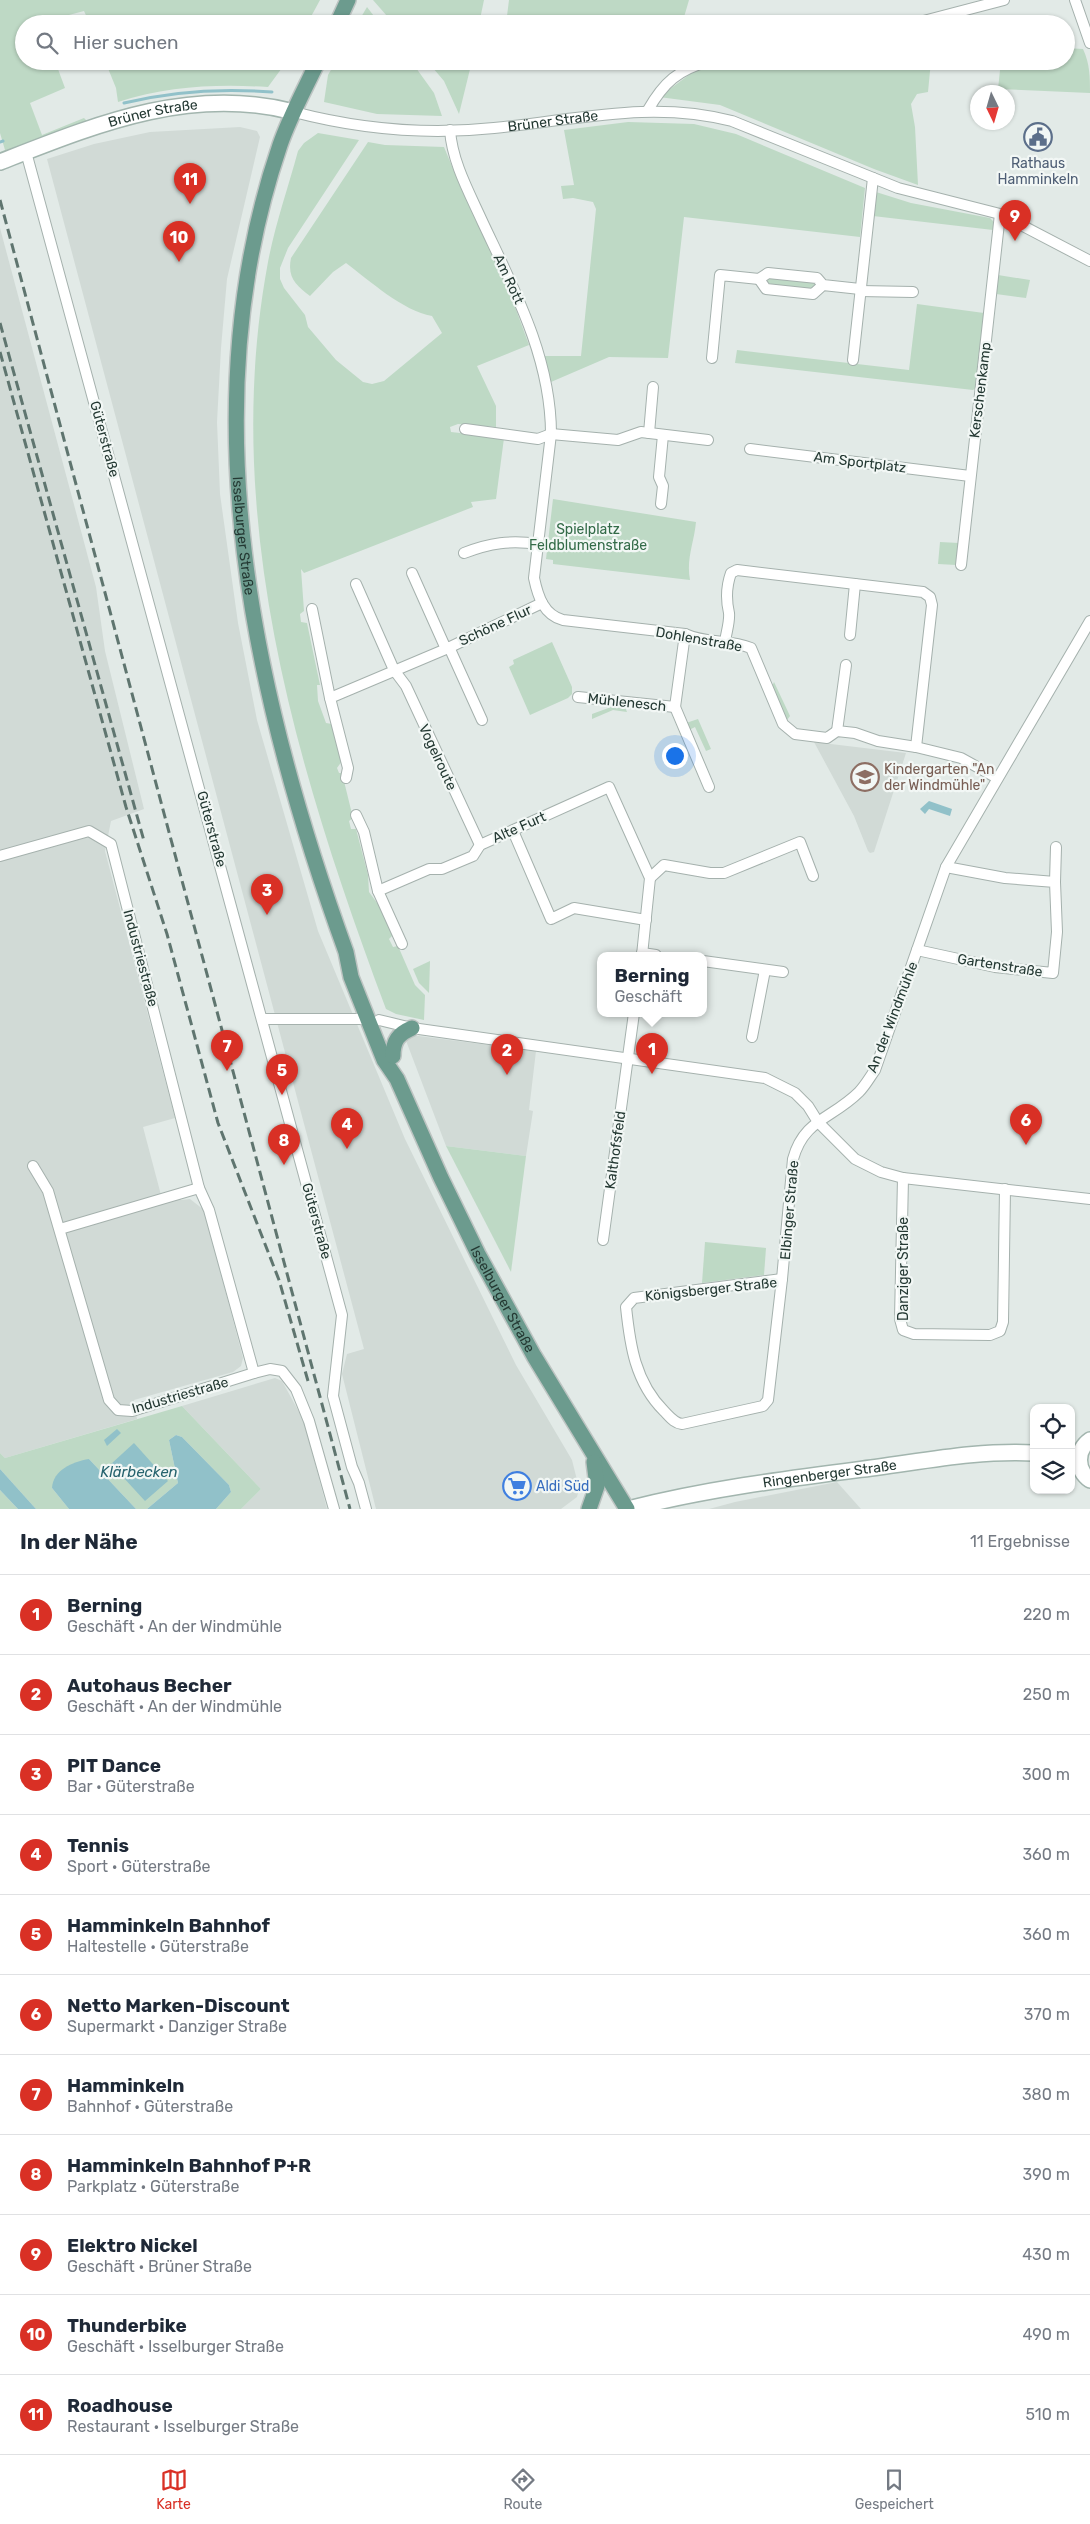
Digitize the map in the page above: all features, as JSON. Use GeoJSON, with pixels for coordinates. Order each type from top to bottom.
{"type":"FeatureCollection","features":[{"type":"Feature","properties":{"kind":"main road"},"geometry":{"type":"LineString","coordinates":[[341,15],[348,0]]}},
{"type":"Feature","properties":{"kind":"main road","name":"Isselburger Straße"},"geometry":{"type":"LineString","coordinates":[[314,70],[280,143],[253,242],[239,362],[236,461],[243,552],[259,654],[289,776],[346,952],[351,977],[393,1056],[397,1079]]}},
{"type":"Feature","properties":{"kind":"main road","name":"Brüner Straße"},"geometry":{"type":"LineString","coordinates":[[0,162],[93,125],[185,106],[240,103],[269,106],[294,112]]}},
{"type":"Feature","properties":{"kind":"main road","name":"Isselburger Straße"},"geometry":{"type":"LineString","coordinates":[[373,1019],[384,1060],[397,1079],[441,1178],[478,1254],[534,1356],[627,1509]]}},
{"type":"Feature","properties":{"kind":"main road"},"geometry":{"type":"LineString","coordinates":[[393,1056],[395,1040],[401,1032],[412,1028]]}},
{"type":"Feature","properties":{"kind":"main road"},"geometry":{"type":"LineString","coordinates":[[587,1445],[597,1470],[597,1486],[589,1509]]}},
{"type":"Feature","properties":{"kind":"main road","name":"Ringenberger Straße"},"geometry":{"type":"LineString","coordinates":[[627,1509],[696,1493],[765,1482],[946,1458],[1011,1452],[1030,1453]]}},
{"type":"Feature","properties":{"kind":"main road"},"geometry":{"type":"LineString","coordinates":[[1079,1454],[1082,1472],[1090,1480]]}},
{"type":"Feature","properties":{"kind":"street"},"geometry":{"type":"LineString","coordinates":[[946,15],[1004,0]]}},
{"type":"Feature","properties":{"kind":"street"},"geometry":{"type":"LineString","coordinates":[[1075,0],[1089,37]]}},
{"type":"Feature","properties":{"kind":"street"},"geometry":{"type":"LineString","coordinates":[[648,110],[657,94],[675,75],[685,70]]}},
{"type":"Feature","properties":{"kind":"street","name":"Brüner Straße"},"geometry":{"type":"LineString","coordinates":[[294,112],[318,119],[386,129],[450,130],[493,129],[604,113],[648,110],[708,115],[732,121],[898,188],[1000,214],[1090,261]]}},
{"type":"Feature","properties":{"kind":"street","name":"Am Rott"},"geometry":{"type":"LineString","coordinates":[[450,130],[452,148],[469,192],[529,322],[546,387],[551,413],[551,434],[534,578],[542,603]]}},
{"type":"Feature","properties":{"kind":"street","name":"Güterstraße"},"geometry":{"type":"LineString","coordinates":[[26,152],[342,1316],[333,1396],[352,1467],[359,1483],[366,1509]]}},
{"type":"Feature","properties":{"kind":"street"},"geometry":{"type":"LineString","coordinates":[[853,360],[873,178]]}},
{"type":"Feature","properties":{"kind":"street","name":"Kerschenkamp"},"geometry":{"type":"LineString","coordinates":[[961,565],[1000,214]]}},
{"type":"Feature","properties":{"kind":"street"},"geometry":{"type":"LineString","coordinates":[[712,358],[720,275],[759,279],[768,273],[817,278],[823,285],[860,290],[913,292]]}},
{"type":"Feature","properties":{"kind":"street"},"geometry":{"type":"LineString","coordinates":[[759,279],[766,289],[813,294],[823,285]]}},
{"type":"Feature","properties":{"kind":"street"},"geometry":{"type":"LineString","coordinates":[[649,433],[653,387]]}},
{"type":"Feature","properties":{"kind":"street"},"geometry":{"type":"LineString","coordinates":[[465,429],[538,439],[551,434],[618,440],[641,432],[708,440]]}},
{"type":"Feature","properties":{"kind":"street"},"geometry":{"type":"LineString","coordinates":[[661,504],[663,486],[659,477],[663,434]]}},
{"type":"Feature","properties":{"kind":"street","name":"Am Sportplatz"},"geometry":{"type":"LineString","coordinates":[[750,449],[970,476]]}},
{"type":"Feature","properties":{"kind":"street"},"geometry":{"type":"LineString","coordinates":[[464,553],[490,544],[514,540],[538,544]]}},
{"type":"Feature","properties":{"kind":"street"},"geometry":{"type":"LineString","coordinates":[[726,642],[729,614],[726,607],[728,581],[731,573],[737,570],[923,592],[930,597],[932,605],[916,747]]}},
{"type":"Feature","properties":{"kind":"street","name":"Schöne Flur"},"geometry":{"type":"LineString","coordinates":[[412,573],[482,720]]}},
{"type":"Feature","properties":{"kind":"street"},"geometry":{"type":"LineString","coordinates":[[356,584],[394,670]]}},
{"type":"Feature","properties":{"kind":"street"},"geometry":{"type":"LineString","coordinates":[[850,635],[855,584]]}},
{"type":"Feature","properties":{"kind":"street","name":"Dohlenstraße"},"geometry":{"type":"LineString","coordinates":[[542,603],[554,617],[564,620],[684,634],[697,640],[739,643],[751,648],[782,724],[795,734],[828,738],[838,731],[855,733],[878,741],[916,747],[960,758],[997,778]]}},
{"type":"Feature","properties":{"kind":"street","name":"Schöne Flur"},"geometry":{"type":"LineString","coordinates":[[330,698],[447,648],[542,603]]}},
{"type":"Feature","properties":{"kind":"street"},"geometry":{"type":"LineString","coordinates":[[312,609],[330,698],[348,768],[346,778]]}},
{"type":"Feature","properties":{"kind":"street","name":"An der Windmühle"},"geometry":{"type":"LineString","coordinates":[[818,1122],[860,1092],[875,1070],[946,867],[1090,621]]}},
{"type":"Feature","properties":{"kind":"street","name":"Mühlenesch"},"geometry":{"type":"LineString","coordinates":[[684,634],[675,708],[709,787]]}},
{"type":"Feature","properties":{"kind":"street"},"geometry":{"type":"LineString","coordinates":[[838,731],[846,665]]}},
{"type":"Feature","properties":{"kind":"street","name":"Vogelroute"},"geometry":{"type":"LineString","coordinates":[[394,670],[406,686],[480,845]]}},
{"type":"Feature","properties":{"kind":"street","name":"Mühlenesch"},"geometry":{"type":"LineString","coordinates":[[578,697],[675,708]]}},
{"type":"Feature","properties":{"kind":"street","name":"Alte Furt"},"geometry":{"type":"LineString","coordinates":[[378,891],[429,868],[442,869],[473,856],[480,845],[609,787],[650,878]]}},
{"type":"Feature","properties":{"kind":"street"},"geometry":{"type":"LineString","coordinates":[[356,815],[364,832],[378,891],[402,944]]}},
{"type":"Feature","properties":{"kind":"street"},"geometry":{"type":"LineString","coordinates":[[513,830],[551,919],[574,908],[646,920]]}},
{"type":"Feature","properties":{"kind":"street","name":"Industriestraße"},"geometry":{"type":"LineString","coordinates":[[0,856],[90,831],[111,844],[199,1188],[209,1210],[254,1373]]}},
{"type":"Feature","properties":{"kind":"street"},"geometry":{"type":"LineString","coordinates":[[642,952],[650,878],[664,865],[710,873],[724,873],[800,842],[813,876]]}},
{"type":"Feature","properties":{"kind":"street","name":"Gartenstraße"},"geometry":{"type":"LineString","coordinates":[[918,950],[995,967],[1053,973],[1057,932],[1056,847]]}},
{"type":"Feature","properties":{"kind":"street"},"geometry":{"type":"LineString","coordinates":[[946,867],[1005,878],[1055,882]]}},
{"type":"Feature","properties":{"kind":"street"},"geometry":{"type":"LineString","coordinates":[[707,963],[783,972]]}},
{"type":"Feature","properties":{"kind":"street"},"geometry":{"type":"LineString","coordinates":[[752,1038],[765,970]]}},
{"type":"Feature","properties":{"kind":"street","name":"Kalthofsfeld"},"geometry":{"type":"LineString","coordinates":[[603,1240],[633,1017]]}},
{"type":"Feature","properties":{"kind":"street"},"geometry":{"type":"LineString","coordinates":[[262,1019],[373,1019],[412,1028],[765,1078],[795,1093],[808,1106],[818,1122],[855,1159],[881,1172],[903,1178],[1090,1199]]}},
{"type":"Feature","properties":{"kind":"street","name":"Elbinger Straße"},"geometry":{"type":"LineString","coordinates":[[782,1279],[793,1159],[797,1143],[803,1134],[810,1126],[818,1122]]}},
{"type":"Feature","properties":{"kind":"street","name":"Industriestraße"},"geometry":{"type":"LineString","coordinates":[[33,1166],[48,1191],[108,1400],[118,1410],[132,1411],[254,1373],[270,1369],[282,1371],[296,1389],[309,1421],[334,1509]]}},
{"type":"Feature","properties":{"kind":"street","name":"Danziger Straße"},"geometry":{"type":"LineString","coordinates":[[903,1178],[900,1319],[903,1330],[914,1334],[990,1335],[1000,1331],[1003,1322],[1005,1189]]}},
{"type":"Feature","properties":{"kind":"street"},"geometry":{"type":"LineString","coordinates":[[60,1229],[199,1188]]}},
{"type":"Feature","properties":{"kind":"street","name":"Königsberger Straße"},"geometry":{"type":"LineString","coordinates":[[782,1279],[768,1400],[763,1406],[682,1424],[676,1423],[657,1404],[644,1385],[630,1348],[626,1307],[634,1298],[782,1279]]}},
{"type":"Feature","properties":{"kind":"shaded area"},"geometry":{"type":"Polygon","coordinates":[[[240,127],[257,131],[260,137],[227,279],[217,422],[220,494],[238,623],[257,720],[318,931],[405,1139],[516,1365],[572,1460],[579,1488],[577,1497],[561,1509],[376,1509],[342,1374],[347,1354],[364,1349],[47,159],[94,144],[150,132],[240,127]]]}},
{"type":"Feature","properties":{"kind":"shaded area"},"geometry":{"type":"Polygon","coordinates":[[[0,228],[96,587],[105,651],[144,809],[111,821],[105,851],[175,1118],[143,1127],[161,1195],[178,1191],[181,1200],[190,1199],[204,1210],[243,1358],[241,1366],[233,1372],[134,1400],[137,1419],[5,1458],[0,1453],[0,228]]]}},
{"type":"Feature","properties":{"kind":"shaded area","name":"Kindergarten \"An der Windmühle\""},"geometry":{"type":"Polygon","coordinates":[[[814,742],[906,753],[874,852],[870,853],[868,851],[854,816],[814,742]]]}},
{"type":"Feature","properties":{"kind":"shaded area"},"geometry":{"type":"Polygon","coordinates":[[[411,1035],[536,1051],[529,1110],[533,1111],[526,1156],[446,1146],[405,1038],[411,1035]]]}},
{"type":"Feature","properties":{"kind":"shaded area"},"geometry":{"type":"Polygon","coordinates":[[[275,1378],[282,1381],[304,1421],[327,1509],[241,1509],[261,1489],[182,1406],[275,1378]]]}},
{"type":"Feature","properties":{"kind":"shaded area"},"geometry":{"type":"Polygon","coordinates":[[[837,1482],[861,1509],[709,1509],[735,1502],[837,1482]]]}},
{"type":"Feature","properties":{"kind":"green space"},"geometry":{"type":"Polygon","coordinates":[[[0,0],[320,0],[312,15],[86,15],[84,11],[69,15],[15,15],[15,70],[58,70],[65,88],[30,103],[42,135],[84,118],[87,121],[0,156],[0,152],[5,150],[0,133],[0,0]]]}},
{"type":"Feature","properties":{"kind":"green space"},"geometry":{"type":"Polygon","coordinates":[[[373,0],[484,0],[481,15],[386,15],[373,0]]]}},
{"type":"Feature","properties":{"kind":"green space"},"geometry":{"type":"Polygon","coordinates":[[[509,0],[689,0],[685,15],[507,15],[509,0]]]}},
{"type":"Feature","properties":{"kind":"green space"},"geometry":{"type":"Polygon","coordinates":[[[367,7],[373,15],[362,15],[367,7]]]}},
{"type":"Feature","properties":{"kind":"green space"},"geometry":{"type":"Polygon","coordinates":[[[1075,49],[1083,49],[1090,76],[1090,93],[1015,90],[1015,85],[998,85],[1000,70],[1075,70],[1075,49]]]}},
{"type":"Feature","properties":{"kind":"green space"},"geometry":{"type":"Polygon","coordinates":[[[109,70],[280,70],[268,87],[192,87],[155,92],[118,102],[116,88],[109,70]]]}},
{"type":"Feature","properties":{"kind":"green space"},"geometry":{"type":"Polygon","coordinates":[[[331,70],[417,70],[434,93],[442,116],[377,114],[324,102],[328,75],[331,70]]]}},
{"type":"Feature","properties":{"kind":"green space"},"geometry":{"type":"Polygon","coordinates":[[[435,70],[470,70],[459,114],[444,81],[435,70]]]}},
{"type":"Feature","properties":{"kind":"green space"},"geometry":{"type":"Polygon","coordinates":[[[696,70],[930,70],[928,92],[917,94],[911,104],[915,127],[918,185],[874,169],[720,105],[659,97],[696,70]]]}},
{"type":"Feature","properties":{"kind":"green space"},"geometry":{"type":"Polygon","coordinates":[[[628,122],[694,124],[736,134],[865,188],[860,237],[684,217],[668,358],[609,357],[551,382],[544,356],[581,356],[596,209],[593,202],[573,198],[563,199],[561,186],[574,185],[564,130],[628,122]]]}},
{"type":"Feature","properties":{"kind":"green space"},"geometry":{"type":"Polygon","coordinates":[[[318,133],[359,140],[288,248],[280,268],[280,279],[284,288],[305,315],[308,327],[336,360],[363,382],[372,384],[384,381],[442,333],[432,316],[398,302],[346,263],[333,272],[310,296],[297,284],[290,271],[291,258],[368,142],[385,145],[444,147],[461,188],[507,285],[529,345],[477,366],[496,406],[496,427],[458,424],[450,427],[451,432],[504,438],[496,499],[471,502],[473,507],[304,573],[301,569],[304,611],[300,614],[301,622],[307,623],[320,685],[317,685],[318,701],[326,723],[332,724],[342,761],[337,768],[339,773],[342,773],[353,818],[349,821],[351,829],[356,829],[368,875],[369,892],[380,907],[393,935],[389,939],[393,947],[398,946],[415,985],[425,995],[424,1020],[396,1014],[386,1009],[353,919],[323,828],[297,736],[276,642],[261,548],[254,453],[256,358],[268,262],[298,151],[304,143],[318,133]]]}},
{"type":"Feature","properties":{"kind":"green space"},"geometry":{"type":"Polygon","coordinates":[[[876,192],[911,203],[990,218],[993,221],[993,230],[873,216],[876,192]]]}},
{"type":"Feature","properties":{"kind":"green space"},"geometry":{"type":"Polygon","coordinates":[[[998,275],[1030,280],[1026,298],[996,294],[998,275]]]}},
{"type":"Feature","properties":{"kind":"green space"},"geometry":{"type":"Polygon","coordinates":[[[769,278],[814,282],[817,287],[813,290],[769,286],[766,282],[769,278]]]}},
{"type":"Feature","properties":{"kind":"green space"},"geometry":{"type":"Polygon","coordinates":[[[917,304],[984,313],[976,388],[973,390],[735,363],[737,350],[909,370],[917,304]]]}},
{"type":"Feature","properties":{"kind":"green space","name":"Spielplatz Feldblumenstraße"},"geometry":{"type":"Polygon","coordinates":[[[553,499],[696,522],[690,558],[690,580],[553,564],[553,560],[546,559],[553,499]]]}},
{"type":"Feature","properties":{"kind":"green space"},"geometry":{"type":"Polygon","coordinates":[[[940,542],[959,543],[956,565],[938,564],[940,542]]]}},
{"type":"Feature","properties":{"kind":"green space"},"geometry":{"type":"Polygon","coordinates":[[[552,642],[572,687],[572,694],[568,698],[530,715],[509,667],[514,664],[513,660],[552,642]]]}},
{"type":"Feature","properties":{"kind":"green space"},"geometry":{"type":"Polygon","coordinates":[[[774,682],[790,716],[787,720],[771,689],[774,682]]]}},
{"type":"Feature","properties":{"kind":"green space"},"geometry":{"type":"Polygon","coordinates":[[[614,706],[625,707],[627,712],[613,710],[592,719],[592,714],[614,706]]]}},
{"type":"Feature","properties":{"kind":"green space"},"geometry":{"type":"Polygon","coordinates":[[[698,719],[711,749],[706,751],[695,727],[689,730],[686,723],[698,719]]]}},
{"type":"Feature","properties":{"kind":"green space"},"geometry":{"type":"Polygon","coordinates":[[[430,961],[429,993],[419,983],[413,969],[430,961]]]}},
{"type":"Feature","properties":{"kind":"green space"},"geometry":{"type":"Polygon","coordinates":[[[446,1146],[526,1156],[511,1272],[446,1146]]]}},
{"type":"Feature","properties":{"kind":"green space"},"geometry":{"type":"Polygon","coordinates":[[[705,1242],[766,1248],[764,1275],[702,1283],[705,1242]]]}},
{"type":"Feature","properties":{"kind":"green space"},"geometry":{"type":"Polygon","coordinates":[[[182,1406],[261,1489],[241,1509],[216,1509],[231,1492],[229,1485],[182,1437],[176,1435],[169,1440],[178,1483],[147,1509],[136,1509],[89,1459],[52,1488],[69,1509],[36,1509],[0,1469],[0,1453],[5,1458],[182,1406]]]}},
{"type":"Feature","properties":{"kind":"green space"},"geometry":{"type":"Polygon","coordinates":[[[0,1490],[18,1509],[0,1509],[0,1490]]]}},
{"type":"Feature","properties":{"kind":"water"},"geometry":{"type":"Polygon","coordinates":[[[929,801],[952,809],[950,816],[929,809],[925,814],[920,809],[929,801]]]}},
{"type":"Feature","properties":{"kind":"water","name":"Klärbecken"},"geometry":{"type":"Polygon","coordinates":[[[117,1429],[121,1433],[107,1446],[104,1440],[117,1429]]]}},
{"type":"Feature","properties":{"kind":"water"},"geometry":{"type":"Polygon","coordinates":[[[176,1435],[182,1437],[229,1485],[231,1492],[216,1509],[147,1509],[178,1483],[169,1440],[176,1435]]]}},
{"type":"Feature","properties":{"kind":"water","name":"Klärbecken"},"geometry":{"type":"Polygon","coordinates":[[[134,1443],[168,1481],[145,1501],[111,1464],[134,1443]]]}},
{"type":"Feature","properties":{"kind":"water"},"geometry":{"type":"Polygon","coordinates":[[[89,1459],[136,1509],[69,1509],[52,1488],[53,1482],[64,1468],[76,1462],[89,1459]]]}},
{"type":"Feature","properties":{"kind":"water"},"geometry":{"type":"Polygon","coordinates":[[[0,1469],[36,1509],[18,1509],[0,1490],[0,1469]]]}},
{"type":"Feature","properties":{"kind":"waterway"},"geometry":{"type":"LineString","coordinates":[[124,103],[179,93],[234,90],[272,92]]}},
{"type":"Feature","properties":{"kind":"railway"},"geometry":{"type":"LineString","coordinates":[[0,200],[350,1509]]}},
{"type":"Feature","properties":{"kind":"railway"},"geometry":{"type":"LineString","coordinates":[[0,323],[144,841]]}},
{"type":"Feature","properties":{"kind":"railway"},"geometry":{"type":"LineString","coordinates":[[0,352],[126,807],[167,934],[218,1123],[279,1280],[308,1381]]}},
{"type":"Feature","properties":{"kind":"place","name":"Rathaus Hamminkeln"},"geometry":{"type":"Point","coordinates":[1038,137]}},
{"type":"Feature","properties":{"kind":"place","name":"Roadhouse"},"geometry":{"type":"Point","coordinates":[190,204]}},
{"type":"Feature","properties":{"kind":"place","name":"Elektro Nickel"},"geometry":{"type":"Point","coordinates":[1015,241]}},
{"type":"Feature","properties":{"kind":"place","name":"Thunderbike"},"geometry":{"type":"Point","coordinates":[179,262]}},
{"type":"Feature","properties":{"kind":"place","name":"Kindergarten \"An der Windmühle\""},"geometry":{"type":"Point","coordinates":[865,777]}},
{"type":"Feature","properties":{"kind":"place","name":"PIT Dance"},"geometry":{"type":"Point","coordinates":[267,915]}},
{"type":"Feature","properties":{"kind":"place","name":"Hamminkeln"},"geometry":{"type":"Point","coordinates":[227,1071]}},
{"type":"Feature","properties":{"kind":"place","name":"Berning"},"geometry":{"type":"Point","coordinates":[652,1074]}},
{"type":"Feature","properties":{"kind":"place","name":"Autohaus Becher"},"geometry":{"type":"Point","coordinates":[507,1075]}},
{"type":"Feature","properties":{"kind":"place","name":"Hamminkeln Bahnhof"},"geometry":{"type":"Point","coordinates":[282,1095]}},
{"type":"Feature","properties":{"kind":"place","name":"Netto Marken-Discount"},"geometry":{"type":"Point","coordinates":[1026,1145]}},
{"type":"Feature","properties":{"kind":"place","name":"Tennis"},"geometry":{"type":"Point","coordinates":[347,1149]}},
{"type":"Feature","properties":{"kind":"place","name":"Hamminkeln Bahnhof P+R"},"geometry":{"type":"Point","coordinates":[284,1165]}},
{"type":"Feature","properties":{"kind":"place","name":"Aldi Süd"},"geometry":{"type":"Point","coordinates":[517,1486]}}]}
